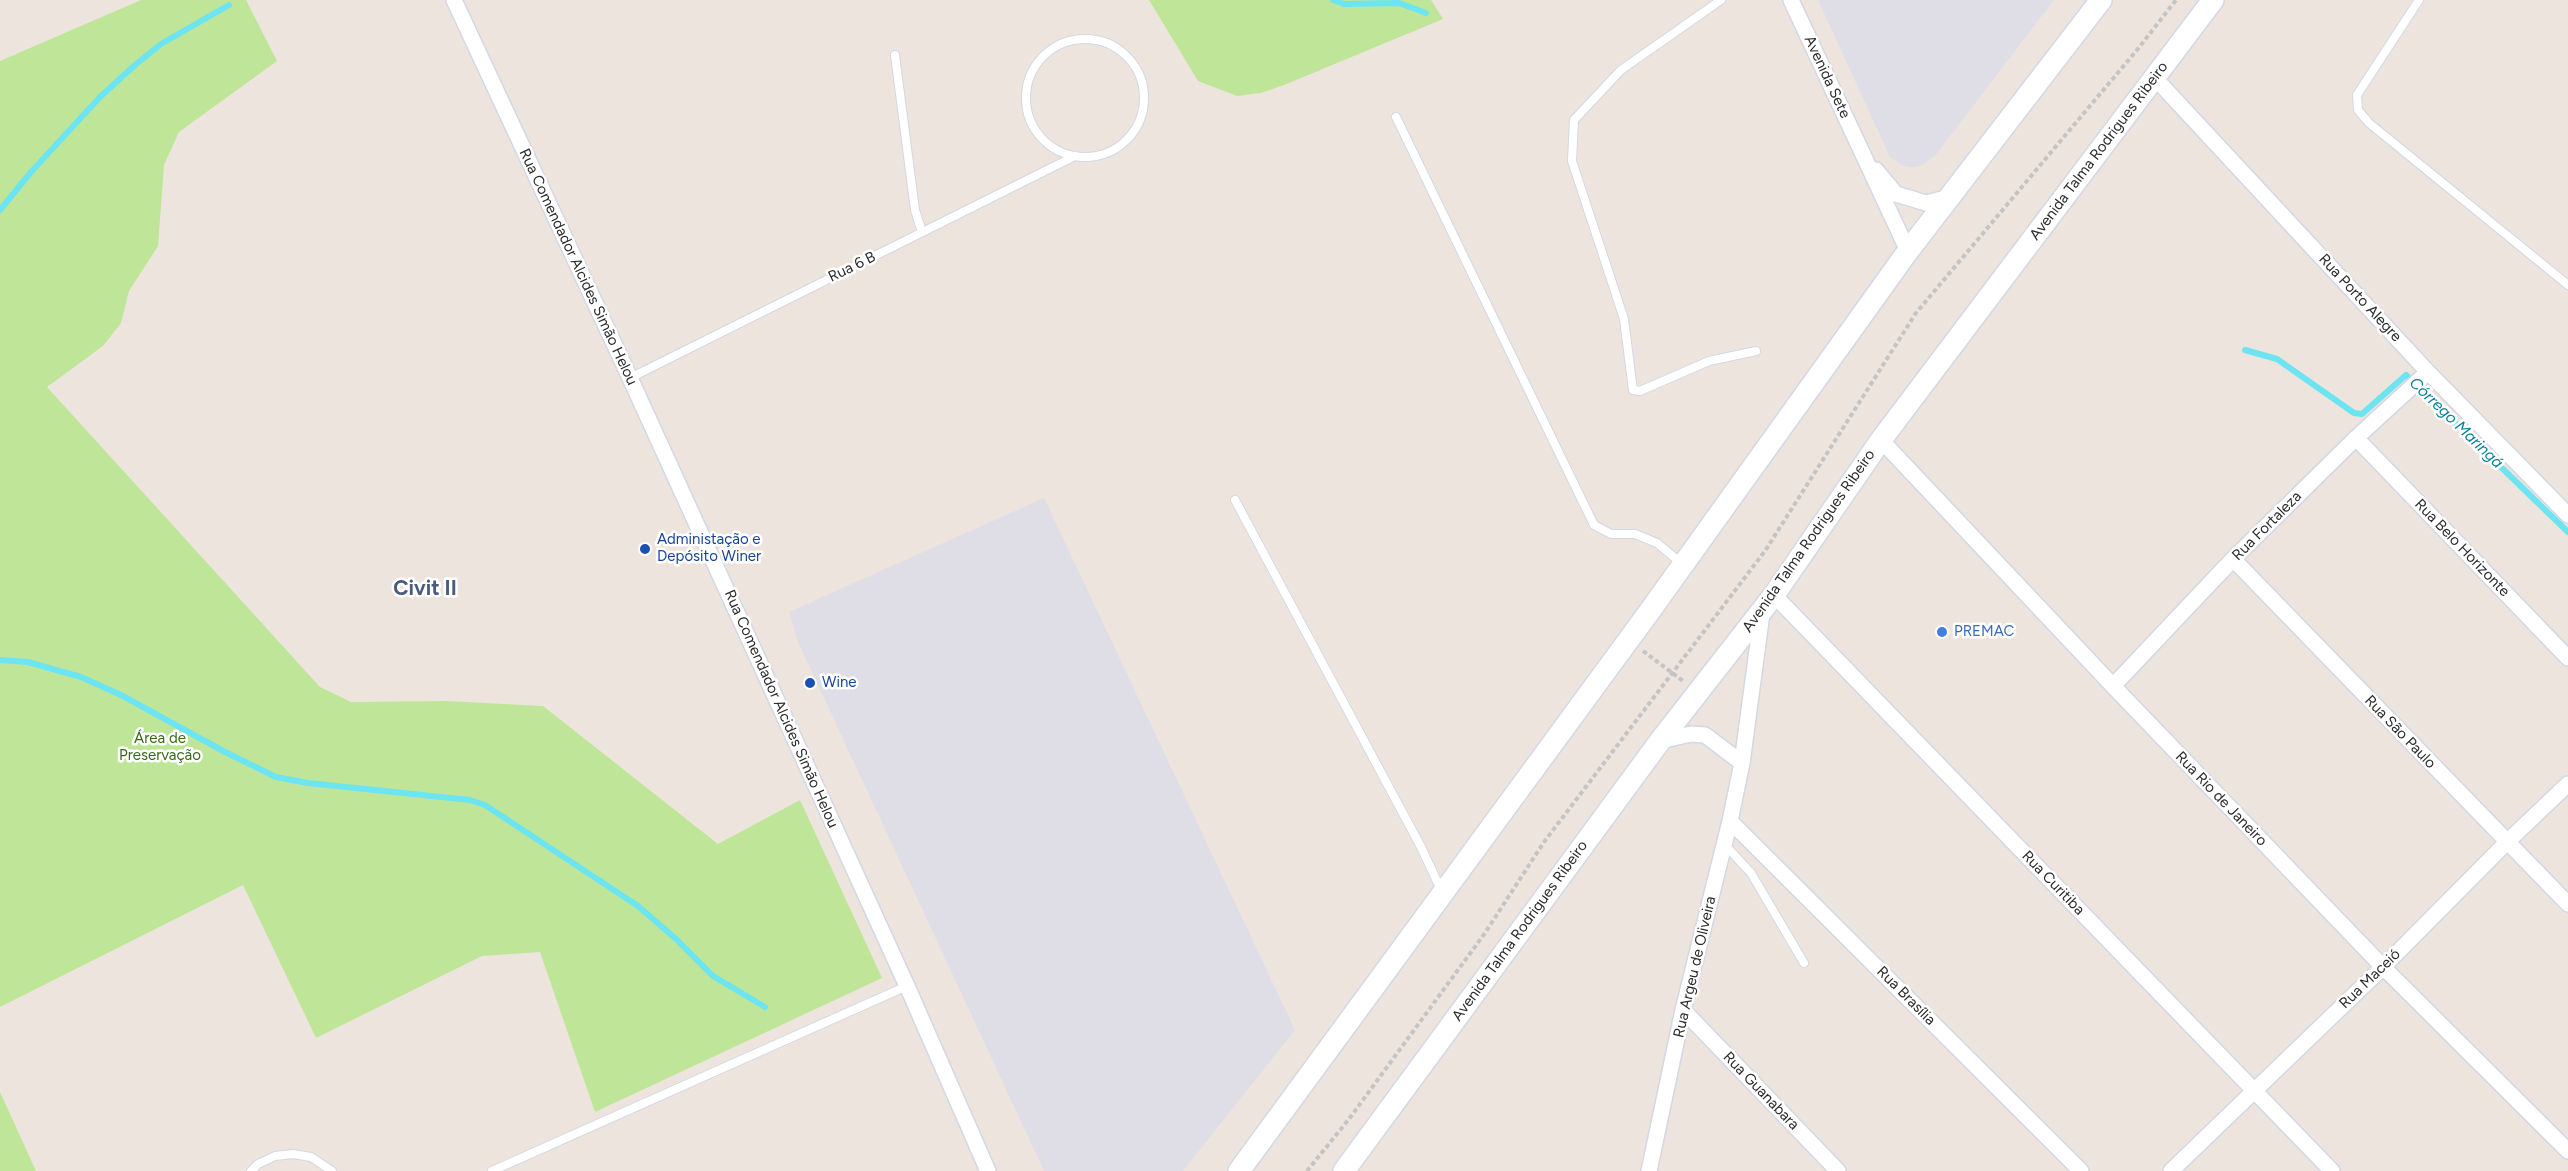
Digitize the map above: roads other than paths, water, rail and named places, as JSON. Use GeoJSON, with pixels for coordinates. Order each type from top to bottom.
{"type":"FeatureCollection","features":[{"type":"Feature","properties":{"kind":"main road"},"geometry":{"type":"LineString","coordinates":[[1239,1171],[1683,565],[1908,251],[2101,0]]}},
{"type":"Feature","properties":{"kind":"main road","name":"Avenida Talma Rodrigues Ribeiro"},"geometry":{"type":"LineString","coordinates":[[1344,1171],[1660,741],[1768,602],[1881,440],[2213,0]]}},
{"type":"Feature","properties":{"kind":"street","name":"Rua Comendador Alcides Simão Helou"},"geometry":{"type":"LineString","coordinates":[[454,0],[630,378],[907,986],[985,1165],[993,1171]]}},
{"type":"Feature","properties":{"kind":"street","name":"Avenida Sete"},"geometry":{"type":"LineString","coordinates":[[1791,0],[1908,251]]}},
{"type":"Feature","properties":{"kind":"street","name":"Rua Porto Alegre"},"geometry":{"type":"LineString","coordinates":[[2154,77],[2428,372],[2568,515]]}},
{"type":"Feature","properties":{"kind":"street","name":"Avenida Sete"},"geometry":{"type":"LineString","coordinates":[[1863,154],[1896,194],[1926,203],[1950,197]]}},
{"type":"Feature","properties":{"kind":"street","name":"Rua Fortaleza"},"geometry":{"type":"LineString","coordinates":[[2113,686],[2233,559],[2356,438],[2428,372]]}},
{"type":"Feature","properties":{"kind":"street","name":"Rua Belo Horizonte"},"geometry":{"type":"LineString","coordinates":[[2356,438],[2568,658]]}},
{"type":"Feature","properties":{"kind":"street","name":"Rua Rio de Janeiro"},"geometry":{"type":"LineString","coordinates":[[1881,440],[2383,967],[2568,1150]]}},
{"type":"Feature","properties":{"kind":"street","name":"Rua São Paulo"},"geometry":{"type":"LineString","coordinates":[[2233,559],[2568,904]]}},
{"type":"Feature","properties":{"kind":"street","name":"Rua Argeu de Oliveira"},"geometry":{"type":"LineString","coordinates":[[1649,1171],[1683,1010],[1730,821],[1742,763],[1768,602]]}},
{"type":"Feature","properties":{"kind":"street","name":"Rua Curitiba"},"geometry":{"type":"LineString","coordinates":[[1768,602],[2332,1171]]}},
{"type":"Feature","properties":{"kind":"street"},"geometry":{"type":"LineString","coordinates":[[1660,741],[1691,734],[1705,735],[1742,763]]}},
{"type":"Feature","properties":{"kind":"street","name":"Rua Maceió"},"geometry":{"type":"LineString","coordinates":[[2171,1171],[2383,967],[2568,784]]}},
{"type":"Feature","properties":{"kind":"street","name":"Rua Brasília"},"geometry":{"type":"LineString","coordinates":[[1730,821],[2081,1171]]}},
{"type":"Feature","properties":{"kind":"street","name":"Rua Guanabara"},"geometry":{"type":"LineString","coordinates":[[1683,1010],[1838,1171]]}},
{"type":"Feature","properties":{"kind":"lane"},"geometry":{"type":"LineString","coordinates":[[1721,0],[1621,70],[1574,120],[1572,161],[1624,320],[1633,390],[1640,391],[1709,361],[1756,351]]}},
{"type":"Feature","properties":{"kind":"lane"},"geometry":{"type":"LineString","coordinates":[[2419,0],[2357,95],[2358,110],[2368,123],[2568,285]]}},
{"type":"Feature","properties":{"kind":"lane","name":"Rua 6 B"},"geometry":{"type":"LineString","coordinates":[[630,378],[1075,156],[1094,156],[1112,150],[1128,138],[1139,122],[1144,103],[1142,84],[1135,66],[1122,52],[1104,42],[1085,39],[1066,42],[1049,51],[1035,66],[1027,83],[1026,103],[1030,122],[1041,138],[1056,150],[1075,156]]}},
{"type":"Feature","properties":{"kind":"lane"},"geometry":{"type":"LineString","coordinates":[[895,55],[915,210],[922,232]]}},
{"type":"Feature","properties":{"kind":"lane"},"geometry":{"type":"LineString","coordinates":[[1396,117],[1594,525],[1611,534],[1635,534],[1657,543],[1683,565]]}},
{"type":"Feature","properties":{"kind":"lane"},"geometry":{"type":"LineString","coordinates":[[1235,500],[1421,847],[1443,894]]}},
{"type":"Feature","properties":{"kind":"lane"},"geometry":{"type":"LineString","coordinates":[[1724,844],[1751,873],[1804,963]]}},
{"type":"Feature","properties":{"kind":"lane"},"geometry":{"type":"LineString","coordinates":[[492,1171],[907,986]]}},
{"type":"Feature","properties":{"kind":"lane"},"geometry":{"type":"LineString","coordinates":[[251,1171],[258,1164],[275,1156],[293,1154],[311,1157],[332,1171]]}},
{"type":"Feature","properties":{"kind":"waterway"},"geometry":{"type":"LineString","coordinates":[[1333,0],[1344,4],[1399,3],[1426,13]]}},
{"type":"Feature","properties":{"kind":"waterway"},"geometry":{"type":"LineString","coordinates":[[0,210],[31,172],[100,97],[135,65],[161,44],[229,5]]}},
{"type":"Feature","properties":{"kind":"waterway","name":"Córrego Maringá"},"geometry":{"type":"LineString","coordinates":[[2245,350],[2277,359],[2354,413],[2362,414],[2406,375],[2568,532]]}},
{"type":"Feature","properties":{"kind":"waterway"},"geometry":{"type":"LineString","coordinates":[[0,660],[28,662],[81,677],[121,695],[276,777],[308,783],[470,800],[485,805],[638,906],[676,939],[713,976],[765,1007]]}},
{"type":"Feature","properties":{"kind":"place","name":"Administação e Depósito Winer"},"geometry":{"type":"Point","coordinates":[645,549]}},
{"type":"Feature","properties":{"kind":"place","name":"PREMAC"},"geometry":{"type":"Point","coordinates":[1942,632]}},
{"type":"Feature","properties":{"kind":"place","name":"Wine"},"geometry":{"type":"Point","coordinates":[810,683]}},
{"type":"Feature","properties":{"kind":"district","name":"Civit II"},"geometry":{"type":"Point","coordinates":[425,589]}},
{"type":"Feature","properties":{"kind":"park label","name":"Área de Preservação"},"geometry":{"type":"Point","coordinates":[160,748]}}]}
